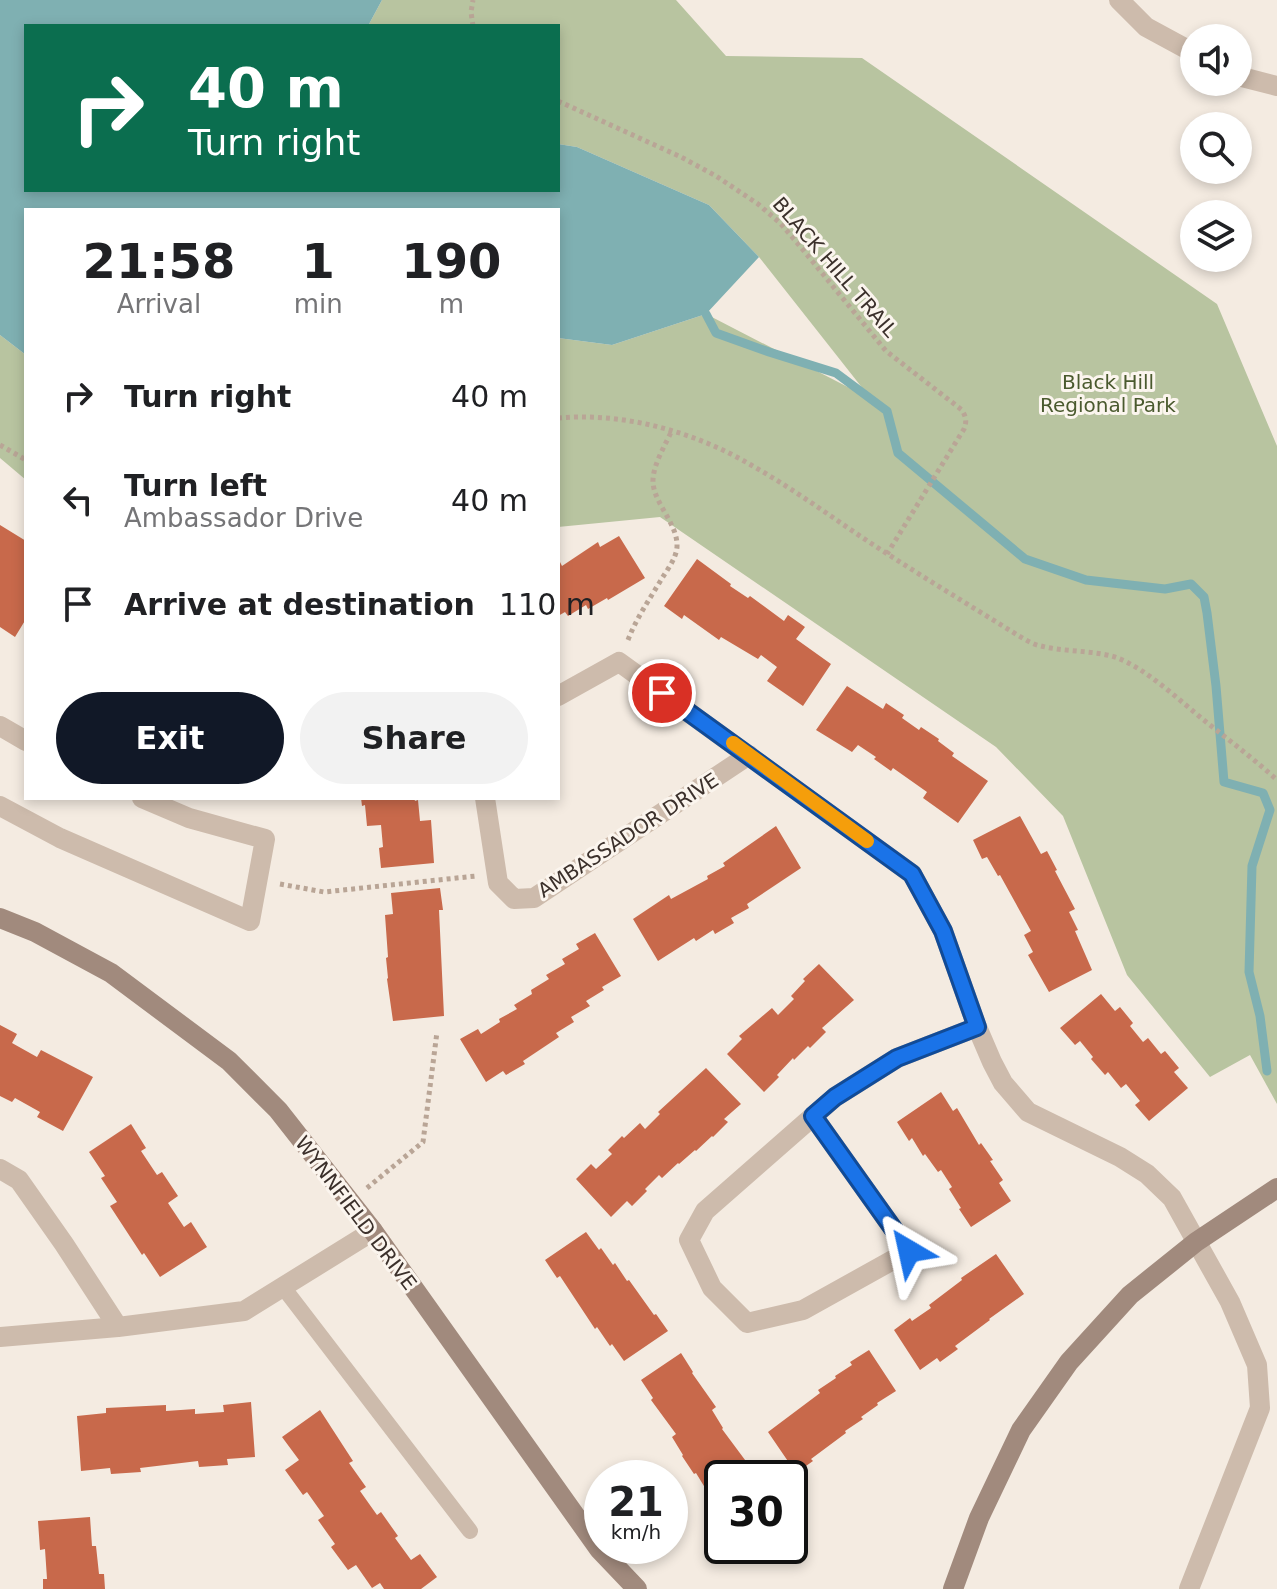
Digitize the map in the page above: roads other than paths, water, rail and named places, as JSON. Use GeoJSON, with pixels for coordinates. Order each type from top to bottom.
{"type":"FeatureCollection","features":[{"type":"Feature","properties":{"kind":"street"},"geometry":{"type":"LineString","coordinates":[[1119,0],[1146,27],[1180,45]]}},
{"type":"Feature","properties":{"kind":"street"},"geometry":{"type":"LineString","coordinates":[[1252,80],[1277,86]]}},
{"type":"Feature","properties":{"kind":"street"},"geometry":{"type":"LineString","coordinates":[[560,695],[619,662],[912,874],[943,931],[977,1027],[1003,1083],[1028,1112],[1120,1157],[1147,1174],[1172,1198],[1230,1302],[1257,1365],[1260,1408],[1189,1589]]}},
{"type":"Feature","properties":{"kind":"street"},"geometry":{"type":"LineString","coordinates":[[0,726],[24,740]]}},
{"type":"Feature","properties":{"kind":"street","name":"AMBASSADOR DRIVE"},"geometry":{"type":"LineString","coordinates":[[485,800],[498,883],[514,899],[534,898],[749,755]]}},
{"type":"Feature","properties":{"kind":"street"},"geometry":{"type":"LineString","coordinates":[[0,806],[60,838],[250,921],[265,839],[189,818],[147,800]]}},
{"type":"Feature","properties":{"kind":"street","name":"WYNNFIELD DRIVE"},"geometry":{"type":"LineString","coordinates":[[0,918],[35,932],[111,973],[229,1061],[278,1110],[373,1231],[599,1549],[637,1589]]}},
{"type":"Feature","properties":{"kind":"street"},"geometry":{"type":"LineString","coordinates":[[813,1116],[909,1251],[803,1310],[747,1323],[712,1288],[689,1240],[705,1211],[813,1116],[835,1097],[897,1058],[977,1027]]}},
{"type":"Feature","properties":{"kind":"street"},"geometry":{"type":"LineString","coordinates":[[0,1169],[19,1180],[118,1327]]}},
{"type":"Feature","properties":{"kind":"street"},"geometry":{"type":"LineString","coordinates":[[953,1589],[979,1518],[1021,1430],[1069,1362],[1130,1295],[1196,1242],[1277,1188]]}},
{"type":"Feature","properties":{"kind":"street"},"geometry":{"type":"LineString","coordinates":[[0,1337],[118,1327],[244,1311],[373,1231]]}},
{"type":"Feature","properties":{"kind":"lane"},"geometry":{"type":"LineString","coordinates":[[283,1287],[470,1531]]}},
{"type":"Feature","properties":{"kind":"water"},"geometry":{"type":"Polygon","coordinates":[[[0,0],[382,0],[369,24],[24,24],[24,192],[560,192],[560,144],[577,147],[709,205],[759,257],[706,314],[612,345],[560,338],[560,208],[24,208],[24,353],[0,335],[0,0]]]}},
{"type":"Feature","properties":{"kind":"waterway"},"geometry":{"type":"LineString","coordinates":[[706,314],[716,333],[836,373],[887,411],[898,453],[1025,559],[1086,580],[1165,589],[1191,584],[1204,597],[1224,782],[1263,793],[1270,810],[1252,866],[1249,972],[1260,1016],[1267,1071]]}},
{"type":"Feature","properties":{"kind":"park label","name":"Black Hill Regional Park"},"geometry":{"type":"Point","coordinates":[1108,394]}}]}
